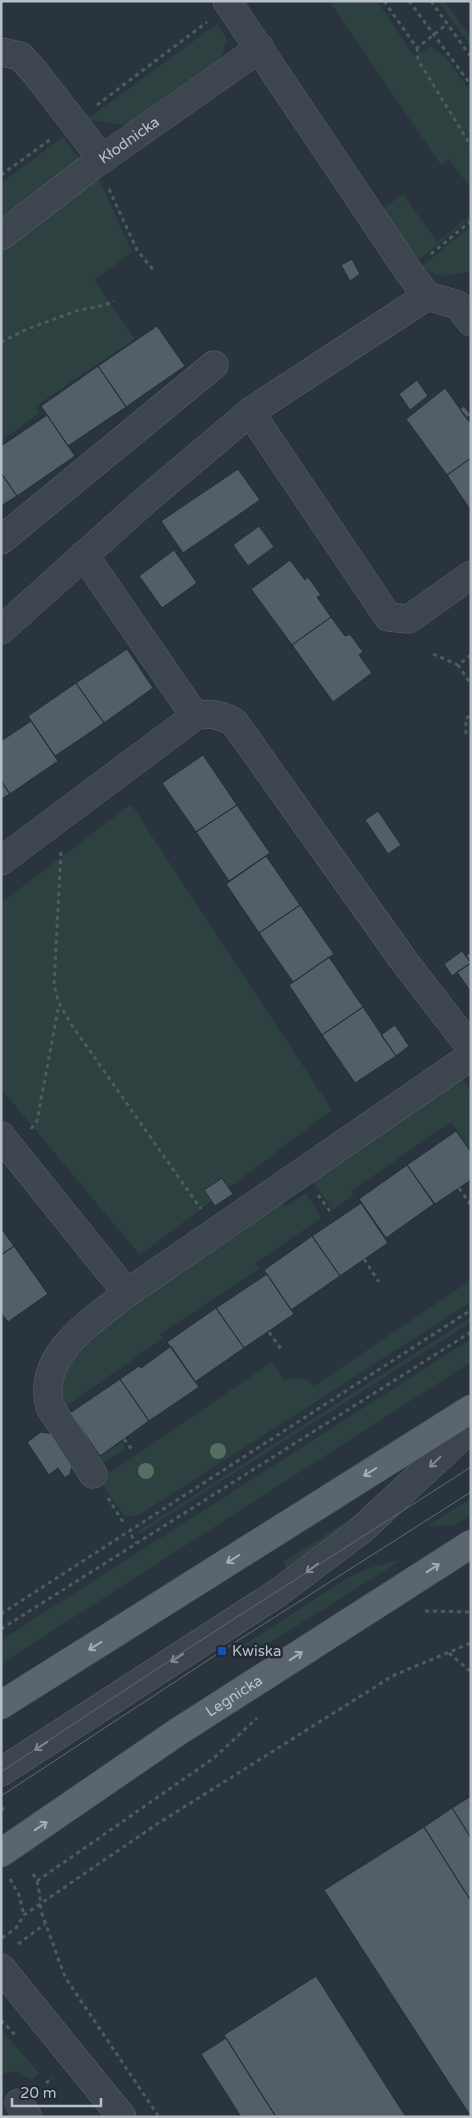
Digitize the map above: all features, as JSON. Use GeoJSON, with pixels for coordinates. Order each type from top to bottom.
{"type":"FeatureCollection","features":[{"type":"Feature","properties":{"kind":"main road"},"geometry":{"type":"LineString","coordinates":[[1,1705],[471,1409]]}},
{"type":"Feature","properties":{"kind":"main road","name":"Legnicka"},"geometry":{"type":"LineString","coordinates":[[1,1853],[176,1733],[471,1544]]}},
{"type":"Feature","properties":{"kind":"street"},"geometry":{"type":"LineString","coordinates":[[227,1],[409,272],[428,296],[458,305],[471,322]]}},
{"type":"Feature","properties":{"kind":"street","name":"Kłodnicka"},"geometry":{"type":"LineString","coordinates":[[1,236],[104,171],[260,48]]}},
{"type":"Feature","properties":{"kind":"street"},"geometry":{"type":"LineString","coordinates":[[1,52],[20,56],[34,71],[74,122],[104,171]]}},
{"type":"Feature","properties":{"kind":"street"},"geometry":{"type":"LineString","coordinates":[[1,630],[84,555],[250,412],[428,296]]}},
{"type":"Feature","properties":{"kind":"street"},"geometry":{"type":"LineString","coordinates":[[1,540],[214,365]]}},
{"type":"Feature","properties":{"kind":"street"},"geometry":{"type":"LineString","coordinates":[[250,412],[388,617],[409,619],[471,575]]}},
{"type":"Feature","properties":{"kind":"street"},"geometry":{"type":"LineString","coordinates":[[84,555],[195,716]]}},
{"type":"Feature","properties":{"kind":"street"},"geometry":{"type":"LineString","coordinates":[[1,861],[195,716],[208,713],[221,716],[234,722],[387,938],[471,1048]]}},
{"type":"Feature","properties":{"kind":"street"},"geometry":{"type":"LineString","coordinates":[[93,1474],[50,1408],[47,1396],[47,1381],[55,1363],[70,1340],[127,1293],[471,1056]]}},
{"type":"Feature","properties":{"kind":"street"},"geometry":{"type":"LineString","coordinates":[[7,1143],[127,1293]]}},
{"type":"Feature","properties":{"kind":"street"},"geometry":{"type":"LineString","coordinates":[[1,1772],[279,1592],[360,1531],[471,1428]]}},
{"type":"Feature","properties":{"kind":"street"},"geometry":{"type":"LineString","coordinates":[[7,1958],[122,2117]]}},
{"type":"Feature","properties":{"kind":"path"},"geometry":{"type":"LineString","coordinates":[[384,1],[416,47],[418,60],[471,146]]}},
{"type":"Feature","properties":{"kind":"path"},"geometry":{"type":"LineString","coordinates":[[409,1],[471,85]]}},
{"type":"Feature","properties":{"kind":"path"},"geometry":{"type":"LineString","coordinates":[[430,1],[471,57]]}},
{"type":"Feature","properties":{"kind":"path"},"geometry":{"type":"LineString","coordinates":[[1,175],[208,21]]}},
{"type":"Feature","properties":{"kind":"path"},"geometry":{"type":"LineString","coordinates":[[416,47],[447,24]]}},
{"type":"Feature","properties":{"kind":"path"},"geometry":{"type":"LineString","coordinates":[[104,171],[137,250],[154,271]]}},
{"type":"Feature","properties":{"kind":"path"},"geometry":{"type":"LineString","coordinates":[[425,259],[471,221]]}},
{"type":"Feature","properties":{"kind":"path"},"geometry":{"type":"LineString","coordinates":[[2,340],[76,311],[105,305],[114,300]]}},
{"type":"Feature","properties":{"kind":"path"},"geometry":{"type":"LineString","coordinates":[[433,654],[458,665],[471,684]]}},
{"type":"Feature","properties":{"kind":"path"},"geometry":{"type":"LineString","coordinates":[[458,665],[471,654]]}},
{"type":"Feature","properties":{"kind":"path"},"geometry":{"type":"LineString","coordinates":[[466,734],[466,718],[471,716]]}},
{"type":"Feature","properties":{"kind":"path"},"geometry":{"type":"LineString","coordinates":[[54,822],[61,839],[54,985],[59,1003],[76,1032],[217,1232]]}},
{"type":"Feature","properties":{"kind":"path"},"geometry":{"type":"LineString","coordinates":[[7,1143],[37,1120],[59,1003]]}},
{"type":"Feature","properties":{"kind":"path"},"geometry":{"type":"LineString","coordinates":[[459,1188],[471,1205]]}},
{"type":"Feature","properties":{"kind":"path"},"geometry":{"type":"LineString","coordinates":[[364,1259],[379,1282]]}},
{"type":"Feature","properties":{"kind":"path"},"geometry":{"type":"LineString","coordinates":[[1,1614],[471,1310]]}},
{"type":"Feature","properties":{"kind":"path"},"geometry":{"type":"LineString","coordinates":[[269,1332],[281,1349]]}},
{"type":"Feature","properties":{"kind":"path"},"geometry":{"type":"LineString","coordinates":[[1,1630],[471,1332]]}},
{"type":"Feature","properties":{"kind":"path"},"geometry":{"type":"LineString","coordinates":[[124,1439],[133,1451]]}},
{"type":"Feature","properties":{"kind":"path"},"geometry":{"type":"LineString","coordinates":[[131,1535],[136,1543]]}},
{"type":"Feature","properties":{"kind":"path"},"geometry":{"type":"LineString","coordinates":[[418,1615],[427,1610],[471,1612]]}},
{"type":"Feature","properties":{"kind":"path"},"geometry":{"type":"LineString","coordinates":[[1,1939],[16,1928],[24,1915],[154,1826],[375,1686],[392,1676],[471,1643]]}},
{"type":"Feature","properties":{"kind":"path"},"geometry":{"type":"LineString","coordinates":[[449,1653],[471,1672]]}},
{"type":"Feature","properties":{"kind":"path"},"geometry":{"type":"LineString","coordinates":[[38,1881],[214,1758],[262,1714]]}},
{"type":"Feature","properties":{"kind":"path"},"geometry":{"type":"LineString","coordinates":[[1,1810],[6,1807]]}},
{"type":"Feature","properties":{"kind":"path"},"geometry":{"type":"LineString","coordinates":[[33,1874],[38,1881],[40,1904],[45,1924],[66,1977],[159,2117]]}},
{"type":"Feature","properties":{"kind":"path"},"geometry":{"type":"LineString","coordinates":[[16,1889],[24,1915]]}},
{"type":"Feature","properties":{"kind":"path"},"geometry":{"type":"LineString","coordinates":[[7,1958],[45,1924]]}},
{"type":"Feature","properties":{"kind":"path"},"geometry":{"type":"LineString","coordinates":[[46,2083],[53,2077]]}},
{"type":"Feature","properties":{"kind":"green space"},"geometry":{"type":"Polygon","coordinates":[[[329,1],[377,1],[414,56],[430,47],[445,56],[471,92],[471,189],[449,159],[441,165],[329,1]]]}},
{"type":"Feature","properties":{"kind":"green space"},"geometry":{"type":"Polygon","coordinates":[[[438,1],[445,1],[471,38],[471,47],[438,1]]]}},
{"type":"Feature","properties":{"kind":"green space"},"geometry":{"type":"Polygon","coordinates":[[[217,24],[227,39],[221,57],[126,125],[86,120],[217,24]]]}},
{"type":"Feature","properties":{"kind":"green space"},"geometry":{"type":"Polygon","coordinates":[[[63,137],[79,159],[1,218],[1,183],[63,137]]]}},
{"type":"Feature","properties":{"kind":"green space"},"geometry":{"type":"Polygon","coordinates":[[[99,179],[132,252],[94,280],[135,339],[36,406],[39,413],[1,441],[1,253],[99,179]]]}},
{"type":"Feature","properties":{"kind":"green space"},"geometry":{"type":"Polygon","coordinates":[[[403,194],[437,242],[471,215],[471,218],[421,258],[415,258],[383,209],[403,194]]]}},
{"type":"Feature","properties":{"kind":"green space"},"geometry":{"type":"Polygon","coordinates":[[[471,226],[471,273],[469,271],[445,276],[433,273],[422,266],[471,226]]]}},
{"type":"Feature","properties":{"kind":"green space"},"geometry":{"type":"Polygon","coordinates":[[[131,804],[332,1110],[140,1255],[1,1089],[1,903],[131,804]]]}},
{"type":"Feature","properties":{"kind":"green space"},"geometry":{"type":"Polygon","coordinates":[[[457,1078],[463,1079],[471,1092],[471,1151],[451,1122],[351,1191],[354,1195],[333,1210],[311,1179],[457,1078]]]}},
{"type":"Feature","properties":{"kind":"green space"},"geometry":{"type":"Polygon","coordinates":[[[306,1193],[321,1218],[256,1263],[260,1268],[160,1334],[163,1338],[65,1407],[99,1457],[122,1442],[126,1449],[97,1467],[64,1424],[56,1384],[71,1344],[276,1203],[287,1206],[306,1193]]]}},
{"type":"Feature","properties":{"kind":"green space"},"geometry":{"type":"Polygon","coordinates":[[[471,1280],[471,1302],[139,1515],[125,1517],[103,1486],[104,1477],[272,1362],[284,1380],[300,1378],[307,1380],[314,1386],[471,1280]]]}},
{"type":"Feature","properties":{"kind":"green space"},"geometry":{"type":"Polygon","coordinates":[[[471,1317],[471,1322],[139,1534],[137,1532],[471,1317]]]}},
{"type":"Feature","properties":{"kind":"green space"},"geometry":{"type":"Polygon","coordinates":[[[471,1339],[471,1362],[1,1664],[1,1640],[471,1339]]]}},
{"type":"Feature","properties":{"kind":"green space"},"geometry":{"type":"Polygon","coordinates":[[[471,1498],[471,1515],[455,1525],[428,1526],[471,1498]]]}},
{"type":"Feature","properties":{"kind":"green space"},"geometry":{"type":"Polygon","coordinates":[[[364,1510],[290,1574],[283,1562],[364,1510]]]}},
{"type":"Feature","properties":{"kind":"green space"},"geometry":{"type":"Polygon","coordinates":[[[403,1559],[251,1655],[244,1645],[349,1577],[369,1568],[403,1559]]]}},
{"type":"Feature","properties":{"kind":"green space"},"geometry":{"type":"Polygon","coordinates":[[[1,2030],[39,2073],[31,2080],[17,2071],[1,2074],[1,2030]]]}},
{"type":"Feature","properties":{"kind":"building"},"geometry":{"type":"Polygon","coordinates":[[[352,259],[360,274],[350,281],[341,265],[352,259]]]}},
{"type":"Feature","properties":{"kind":"building"},"geometry":{"type":"Polygon","coordinates":[[[157,326],[185,366],[126,407],[98,366],[157,326]]]}},
{"type":"Feature","properties":{"kind":"building"},"geometry":{"type":"Polygon","coordinates":[[[98,366],[126,407],[68,446],[41,406],[98,366]]]}},
{"type":"Feature","properties":{"kind":"building"},"geometry":{"type":"Polygon","coordinates":[[[417,380],[428,396],[410,410],[399,394],[417,380]]]}},
{"type":"Feature","properties":{"kind":"building"},"geometry":{"type":"Polygon","coordinates":[[[445,388],[471,424],[471,458],[447,475],[406,419],[445,388]]]}},
{"type":"Feature","properties":{"kind":"building"},"geometry":{"type":"Polygon","coordinates":[[[464,406],[471,415],[466,418],[460,409],[464,406]]]}},
{"type":"Feature","properties":{"kind":"building"},"geometry":{"type":"Polygon","coordinates":[[[47,415],[75,456],[17,496],[1,473],[1,446],[47,415]]]}},
{"type":"Feature","properties":{"kind":"building"},"geometry":{"type":"Polygon","coordinates":[[[471,458],[471,511],[447,475],[471,458]]]}},
{"type":"Feature","properties":{"kind":"building"},"geometry":{"type":"Polygon","coordinates":[[[238,469],[260,500],[183,553],[161,521],[238,469]]]}},
{"type":"Feature","properties":{"kind":"building"},"geometry":{"type":"Polygon","coordinates":[[[1,473],[17,496],[1,506],[1,473]]]}},
{"type":"Feature","properties":{"kind":"building"},"geometry":{"type":"Polygon","coordinates":[[[259,526],[274,547],[248,566],[233,545],[259,526]]]}},
{"type":"Feature","properties":{"kind":"building"},"geometry":{"type":"Polygon","coordinates":[[[174,550],[197,583],[162,608],[139,576],[174,550]]]}},
{"type":"Feature","properties":{"kind":"building"},"geometry":{"type":"Polygon","coordinates":[[[290,560],[305,580],[308,577],[321,595],[317,597],[331,617],[292,645],[251,589],[290,560]]]}},
{"type":"Feature","properties":{"kind":"building"},"geometry":{"type":"Polygon","coordinates":[[[331,617],[345,636],[350,634],[363,652],[359,655],[372,673],[333,702],[292,645],[331,617]]]}},
{"type":"Feature","properties":{"kind":"building"},"geometry":{"type":"Polygon","coordinates":[[[127,649],[153,688],[104,723],[76,683],[127,649]]]}},
{"type":"Feature","properties":{"kind":"building"},"geometry":{"type":"Polygon","coordinates":[[[76,683],[104,723],[55,756],[28,716],[76,683]]]}},
{"type":"Feature","properties":{"kind":"building"},"geometry":{"type":"Polygon","coordinates":[[[31,721],[58,761],[10,794],[1,781],[1,741],[31,721]]]}},
{"type":"Feature","properties":{"kind":"building"},"geometry":{"type":"Polygon","coordinates":[[[203,755],[237,805],[196,832],[162,783],[203,755]]]}},
{"type":"Feature","properties":{"kind":"building"},"geometry":{"type":"Polygon","coordinates":[[[1,781],[10,794],[1,799],[1,781]]]}},
{"type":"Feature","properties":{"kind":"building"},"geometry":{"type":"Polygon","coordinates":[[[237,805],[270,853],[229,881],[196,832],[237,805]]]}},
{"type":"Feature","properties":{"kind":"building"},"geometry":{"type":"Polygon","coordinates":[[[378,811],[401,845],[388,854],[365,820],[378,811]]]}},
{"type":"Feature","properties":{"kind":"building"},"geometry":{"type":"Polygon","coordinates":[[[266,856],[300,905],[259,933],[226,884],[266,856]]]}},
{"type":"Feature","properties":{"kind":"building"},"geometry":{"type":"Polygon","coordinates":[[[300,905],[334,954],[293,982],[259,933],[300,905]]]}},
{"type":"Feature","properties":{"kind":"building"},"geometry":{"type":"Polygon","coordinates":[[[462,951],[471,963],[452,976],[444,964],[462,951]]]}},
{"type":"Feature","properties":{"kind":"building"},"geometry":{"type":"Polygon","coordinates":[[[471,952],[471,963],[466,955],[471,952]]]}},
{"type":"Feature","properties":{"kind":"building"},"geometry":{"type":"Polygon","coordinates":[[[329,957],[363,1007],[322,1035],[289,985],[329,957]]]}},
{"type":"Feature","properties":{"kind":"building"},"geometry":{"type":"Polygon","coordinates":[[[471,963],[471,992],[457,972],[471,963]]]}},
{"type":"Feature","properties":{"kind":"building"},"geometry":{"type":"Polygon","coordinates":[[[363,1007],[396,1056],[355,1083],[322,1035],[363,1007]]]}},
{"type":"Feature","properties":{"kind":"building"},"geometry":{"type":"Polygon","coordinates":[[[395,1025],[409,1046],[396,1056],[381,1035],[395,1025]]]}},
{"type":"Feature","properties":{"kind":"building"},"geometry":{"type":"Polygon","coordinates":[[[456,1131],[471,1152],[471,1180],[435,1204],[407,1165],[456,1131]]]}},
{"type":"Feature","properties":{"kind":"building"},"geometry":{"type":"Polygon","coordinates":[[[407,1165],[434,1204],[386,1238],[359,1199],[407,1165]]]}},
{"type":"Feature","properties":{"kind":"building"},"geometry":{"type":"Polygon","coordinates":[[[222,1178],[233,1194],[215,1206],[204,1190],[222,1178]]]}},
{"type":"Feature","properties":{"kind":"building"},"geometry":{"type":"Polygon","coordinates":[[[361,1203],[388,1243],[340,1276],[312,1236],[361,1203]]]}},
{"type":"Feature","properties":{"kind":"building"},"geometry":{"type":"Polygon","coordinates":[[[1,1228],[14,1246],[1,1255],[1,1228]]]}},
{"type":"Feature","properties":{"kind":"building"},"geometry":{"type":"Polygon","coordinates":[[[312,1236],[340,1276],[291,1310],[264,1270],[312,1236]]]}},
{"type":"Feature","properties":{"kind":"building"},"geometry":{"type":"Polygon","coordinates":[[[14,1246],[48,1294],[8,1322],[1,1313],[1,1255],[14,1246]]]}},
{"type":"Feature","properties":{"kind":"building"},"geometry":{"type":"Polygon","coordinates":[[[267,1274],[294,1314],[244,1348],[216,1308],[267,1274]]]}},
{"type":"Feature","properties":{"kind":"building"},"geometry":{"type":"Polygon","coordinates":[[[216,1308],[244,1348],[195,1382],[167,1342],[216,1308]]]}},
{"type":"Feature","properties":{"kind":"building"},"geometry":{"type":"Polygon","coordinates":[[[171,1346],[199,1387],[149,1421],[120,1379],[139,1366],[141,1368],[171,1346]]]}},
{"type":"Feature","properties":{"kind":"building"},"geometry":{"type":"Polygon","coordinates":[[[120,1379],[149,1421],[100,1456],[70,1413],[120,1379]]]}},
{"type":"Feature","properties":{"kind":"building"},"geometry":{"type":"Polygon","coordinates":[[[41,1432],[54,1434],[73,1462],[70,1474],[65,1478],[58,1468],[49,1475],[27,1442],[41,1432]]]}},
{"type":"Feature","properties":{"kind":"building"},"geometry":{"type":"Polygon","coordinates":[[[471,1796],[471,1838],[452,1808],[471,1796]]]}},
{"type":"Feature","properties":{"kind":"building"},"geometry":{"type":"Polygon","coordinates":[[[452,1808],[471,1838],[471,1901],[424,1827],[452,1808]]]}},
{"type":"Feature","properties":{"kind":"building"},"geometry":{"type":"Polygon","coordinates":[[[424,1827],[471,1901],[471,2117],[324,1890],[424,1827]]]}},
{"type":"Feature","properties":{"kind":"building"},"geometry":{"type":"Polygon","coordinates":[[[316,1976],[406,2117],[276,2117],[224,2035],[316,1976]]]}},
{"type":"Feature","properties":{"kind":"building"},"geometry":{"type":"Polygon","coordinates":[[[226,2038],[276,2117],[241,2117],[201,2054],[226,2038]]]}},
{"type":"Feature","properties":{"kind":"tram line"},"geometry":{"type":"LineString","coordinates":[[1,1772],[181,1653],[471,1467]]}},
{"type":"Feature","properties":{"kind":"tram line"},"geometry":{"type":"LineString","coordinates":[[1,1796],[234,1643],[471,1492]]}},
{"type":"Feature","properties":{"kind":"place","name":"Kwiska"},"geometry":{"type":"Point","coordinates":[222,1651]}}]}
